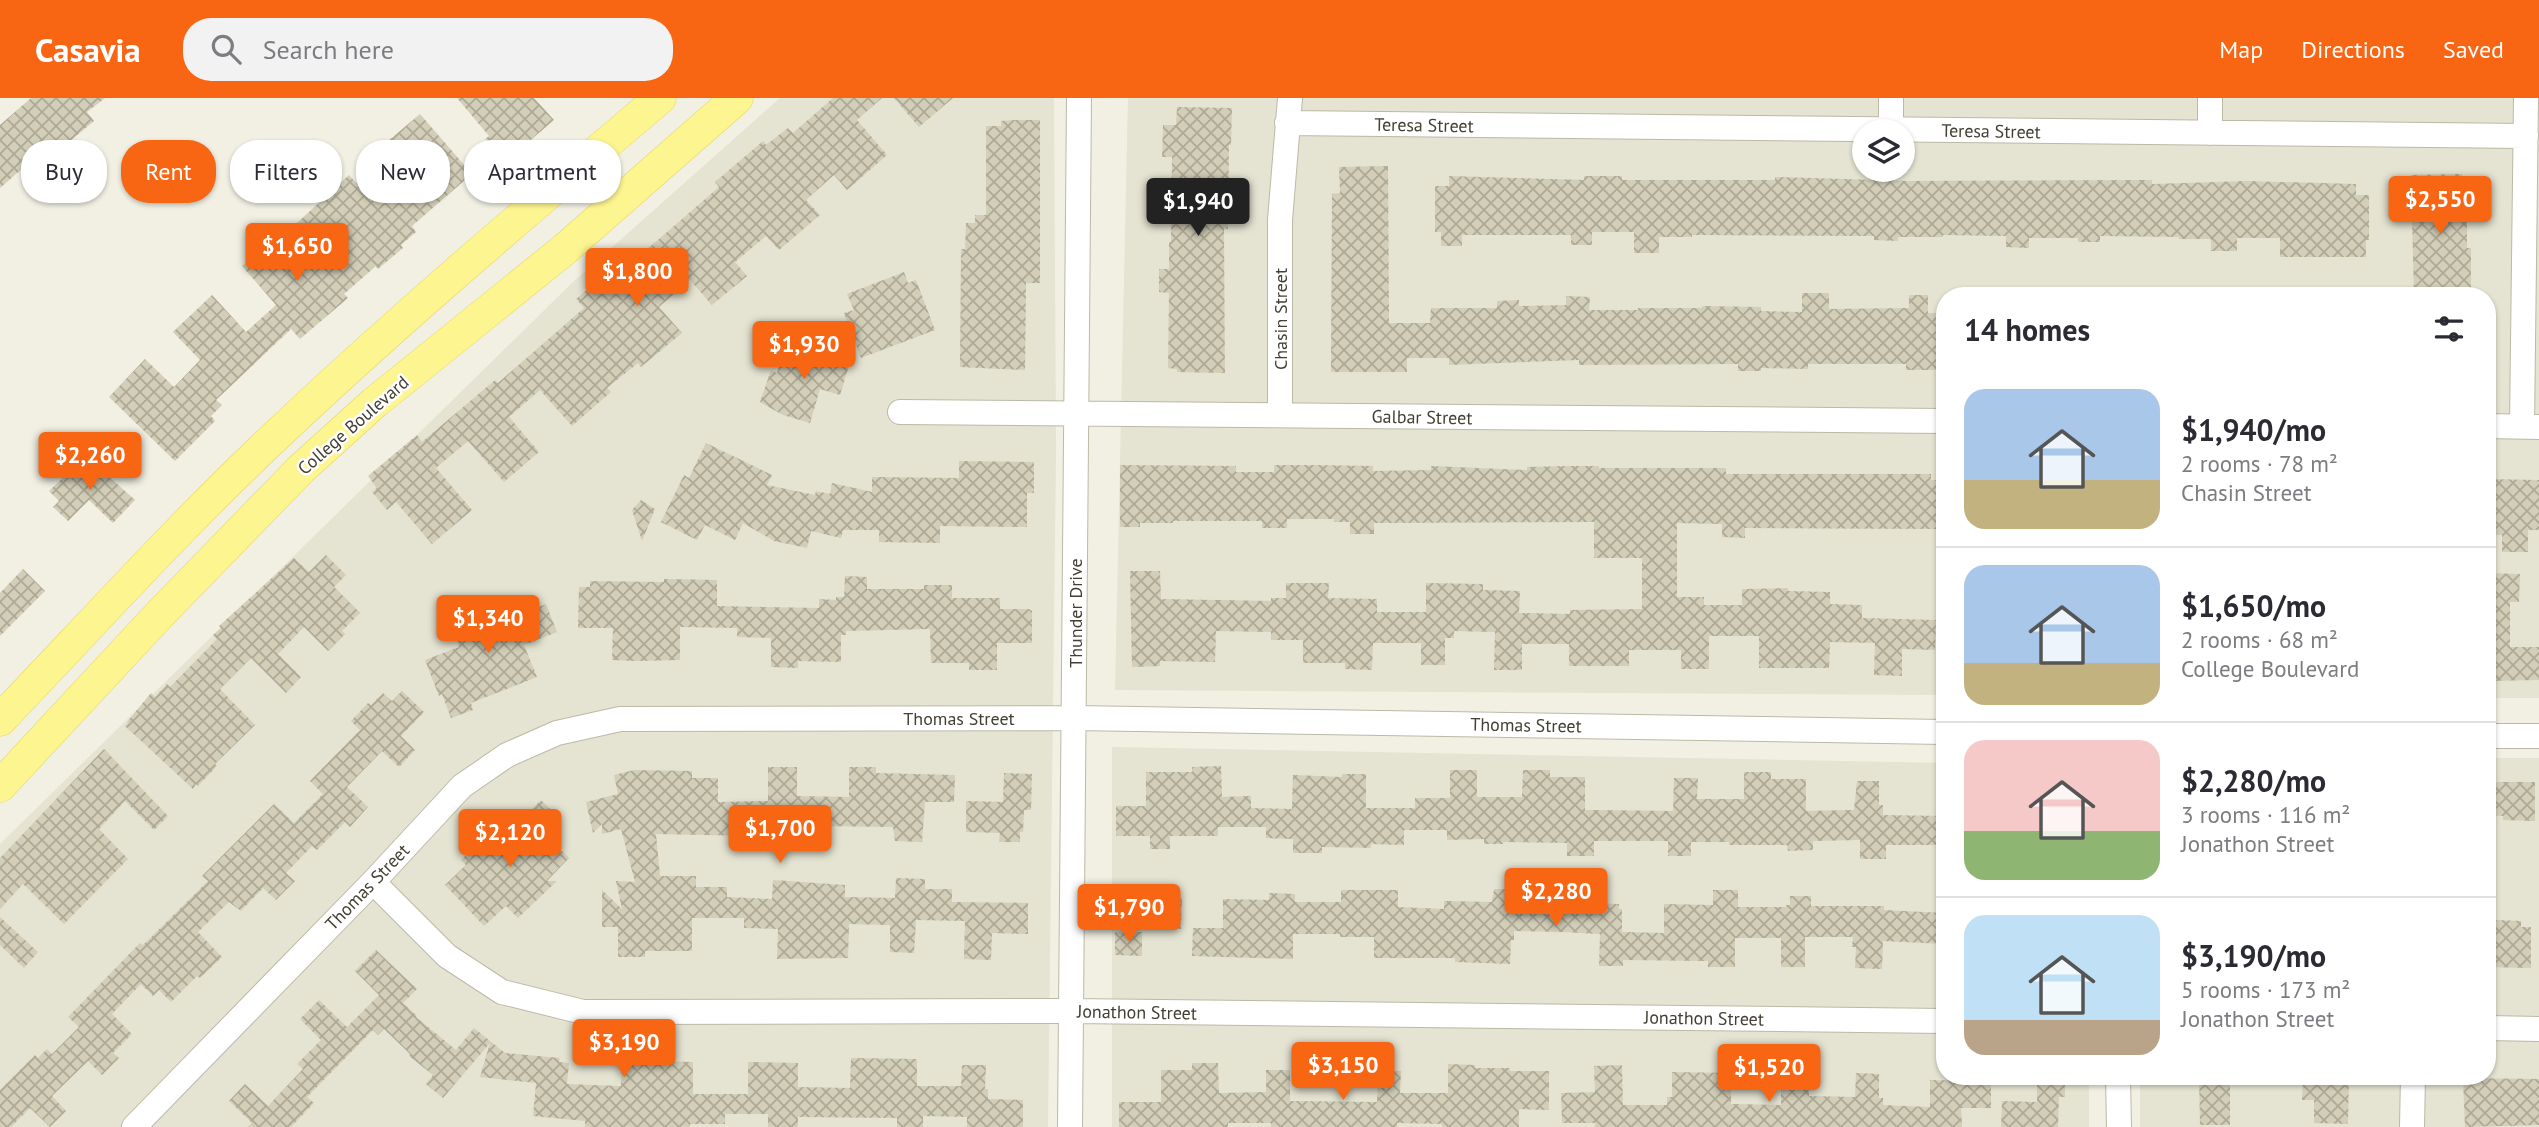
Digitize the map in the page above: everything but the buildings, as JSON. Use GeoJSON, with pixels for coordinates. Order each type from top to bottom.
{"type":"FeatureCollection","features":[{"type":"Feature","properties":{"kind":"main road"},"geometry":{"type":"LineString","coordinates":[[0,720],[167,542],[262,449],[398,322],[660,98]]}},
{"type":"Feature","properties":{"kind":"main road","name":"College Boulevard"},"geometry":{"type":"LineString","coordinates":[[0,786],[160,614],[301,469],[374,403],[565,249],[737,98]]}},
{"type":"Feature","properties":{"kind":"street","name":"Thunder Drive"},"geometry":{"type":"LineString","coordinates":[[1070,1127],[1079,98]]}},
{"type":"Feature","properties":{"kind":"street","name":"Chasin Street"},"geometry":{"type":"LineString","coordinates":[[1280,415],[1280,220],[1290,98]]}},
{"type":"Feature","properties":{"kind":"street"},"geometry":{"type":"LineString","coordinates":[[1891,98],[1891,119]]}},
{"type":"Feature","properties":{"kind":"street"},"geometry":{"type":"LineString","coordinates":[[2210,98],[2210,133]]}},
{"type":"Feature","properties":{"kind":"street"},"geometry":{"type":"LineString","coordinates":[[2496,426],[2531,426],[2526,98]]}},
{"type":"Feature","properties":{"kind":"street","name":"Teresa Street"},"geometry":{"type":"LineString","coordinates":[[1287,124],[1852,130]]}},
{"type":"Feature","properties":{"kind":"street","name":"Teresa Street"},"geometry":{"type":"LineString","coordinates":[[1915,130],[2526,136]]}},
{"type":"Feature","properties":{"kind":"street","name":"Galbar Street"},"geometry":{"type":"LineString","coordinates":[[900,412],[1936,421]]}},
{"type":"Feature","properties":{"kind":"street","name":"Thomas Street"},"geometry":{"type":"LineString","coordinates":[[134,1127],[373,882],[462,786],[507,755],[557,733],[620,719],[1075,718],[1936,732]]}},
{"type":"Feature","properties":{"kind":"street"},"geometry":{"type":"LineString","coordinates":[[2496,736],[2539,736]]}},
{"type":"Feature","properties":{"kind":"street","name":"Jonathon Street"},"geometry":{"type":"LineString","coordinates":[[373,882],[447,956],[502,992],[583,1012],[1071,1011],[1936,1021]]}},
{"type":"Feature","properties":{"kind":"street"},"geometry":{"type":"LineString","coordinates":[[2496,1028],[2539,1029]]}},
{"type":"Feature","properties":{"kind":"street"},"geometry":{"type":"LineString","coordinates":[[2118,1085],[2119,1127]]}},
{"type":"Feature","properties":{"kind":"street"},"geometry":{"type":"LineString","coordinates":[[2412,1127],[2413,1085]]}},
{"type":"Feature","properties":{"kind":"shaded area"},"geometry":{"type":"Polygon","coordinates":[[[780,98],[1054,98],[1056,451],[1048,1127],[0,1127],[0,844],[573,282],[780,98]]]}},
{"type":"Feature","properties":{"kind":"shaded area"},"geometry":{"type":"Polygon","coordinates":[[[1128,98],[2539,98],[2539,698],[2496,698],[2496,287],[1936,287],[1936,695],[1115,690],[1128,98]]]}},
{"type":"Feature","properties":{"kind":"shaded area"},"geometry":{"type":"Polygon","coordinates":[[[1112,747],[1936,763],[1936,1085],[2089,1085],[2089,1127],[1112,1127],[1112,747]]]}},
{"type":"Feature","properties":{"kind":"shaded area"},"geometry":{"type":"Polygon","coordinates":[[[2496,758],[2539,758],[2539,1127],[2140,1127],[2140,1085],[2496,1085],[2496,758]]]}}]}
